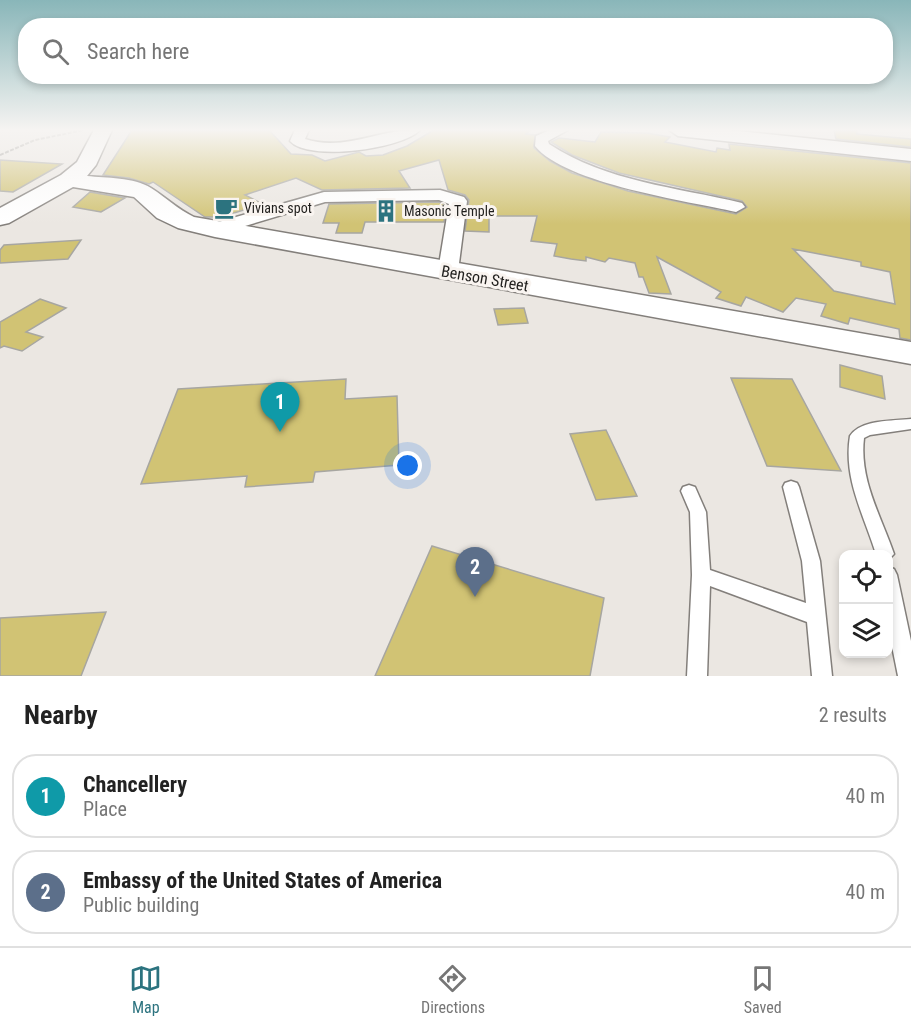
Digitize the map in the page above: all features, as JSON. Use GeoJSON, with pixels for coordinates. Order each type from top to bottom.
{"type":"FeatureCollection","features":[{"type":"Feature","properties":{"kind":"street"},"geometry":{"type":"LineString","coordinates":[[0,218],[69,180],[88,162]]}},
{"type":"Feature","properties":{"kind":"street"},"geometry":{"type":"LineString","coordinates":[[568,162],[632,182],[736,207]]}},
{"type":"Feature","properties":{"kind":"street","name":"Benson Street"},"geometry":{"type":"LineString","coordinates":[[69,180],[124,187],[142,192],[166,213],[187,223],[215,229],[911,353]]}},
{"type":"Feature","properties":{"kind":"street"},"geometry":{"type":"LineString","coordinates":[[215,229],[324,196],[441,195],[458,201],[448,271]]}},
{"type":"Feature","properties":{"kind":"lane"},"geometry":{"type":"LineString","coordinates":[[883,550],[860,486],[854,447],[857,436],[866,430],[911,424]]}},
{"type":"Feature","properties":{"kind":"lane"},"geometry":{"type":"LineString","coordinates":[[791,488],[810,561],[822,676]]}},
{"type":"Feature","properties":{"kind":"lane"},"geometry":{"type":"LineString","coordinates":[[689,491],[698,512],[701,575],[697,676]]}},
{"type":"Feature","properties":{"kind":"lane"},"geometry":{"type":"LineString","coordinates":[[701,575],[817,616]]}},
{"type":"Feature","properties":{"kind":"lane"},"geometry":{"type":"LineString","coordinates":[[893,599],[909,676]]}},
{"type":"Feature","properties":{"kind":"shaded area"},"geometry":{"type":"Polygon","coordinates":[[[791,162],[911,162],[911,204],[791,162]]]}},
{"type":"Feature","properties":{"kind":"building"},"geometry":{"type":"Polygon","coordinates":[[[0,162],[62,164],[13,192],[0,191],[0,162]]]}},
{"type":"Feature","properties":{"kind":"building"},"geometry":{"type":"Polygon","coordinates":[[[112,162],[433,162],[399,171],[410,188],[322,190],[296,178],[245,195],[263,204],[221,217],[205,217],[153,182],[149,184],[129,178],[103,175],[112,162]]]}},
{"type":"Feature","properties":{"kind":"building"},"geometry":{"type":"Polygon","coordinates":[[[439,162],[551,162],[572,173],[628,191],[736,214],[747,207],[742,201],[619,173],[589,162],[911,163],[911,340],[900,338],[899,329],[850,318],[848,324],[821,316],[826,304],[796,298],[783,312],[746,297],[741,306],[716,298],[721,292],[657,257],[671,294],[649,293],[643,277],[639,277],[635,263],[609,258],[605,262],[586,257],[586,261],[554,256],[557,244],[531,241],[537,216],[489,216],[489,232],[465,231],[469,200],[465,195],[448,190],[439,162]],[[793,249],[834,291],[895,304],[890,272],[861,266],[861,262],[793,249]]]}},
{"type":"Feature","properties":{"kind":"building"},"geometry":{"type":"Polygon","coordinates":[[[90,192],[125,198],[101,212],[73,207],[90,192]]]}},
{"type":"Feature","properties":{"kind":"building","name":"Masonic Temple"},"geometry":{"type":"Polygon","coordinates":[[[439,202],[446,205],[444,222],[365,222],[362,233],[336,233],[339,223],[323,223],[329,204],[439,202]]]}},
{"type":"Feature","properties":{"kind":"building"},"geometry":{"type":"Polygon","coordinates":[[[81,240],[68,259],[0,263],[0,250],[4,245],[81,240]]]}},
{"type":"Feature","properties":{"kind":"building"},"geometry":{"type":"Polygon","coordinates":[[[40,299],[66,308],[26,332],[43,337],[22,351],[4,346],[0,348],[0,322],[40,299]]]}},
{"type":"Feature","properties":{"kind":"building"},"geometry":{"type":"Polygon","coordinates":[[[524,308],[528,323],[498,325],[494,309],[524,308]]]}},
{"type":"Feature","properties":{"kind":"building"},"geometry":{"type":"Polygon","coordinates":[[[840,365],[882,376],[885,399],[840,387],[840,365]]]}},
{"type":"Feature","properties":{"kind":"building"},"geometry":{"type":"Polygon","coordinates":[[[731,378],[792,379],[841,471],[767,466],[731,378]]]}},
{"type":"Feature","properties":{"kind":"building"},"geometry":{"type":"Polygon","coordinates":[[[346,379],[345,399],[397,396],[399,465],[315,472],[313,482],[245,487],[247,476],[141,484],[178,389],[346,379]]]}},
{"type":"Feature","properties":{"kind":"building"},"geometry":{"type":"Polygon","coordinates":[[[606,430],[637,496],[596,500],[570,434],[606,430]]]}},
{"type":"Feature","properties":{"kind":"building"},"geometry":{"type":"Polygon","coordinates":[[[432,546],[604,598],[590,676],[375,676],[432,546]]]}},
{"type":"Feature","properties":{"kind":"building"},"geometry":{"type":"Polygon","coordinates":[[[106,612],[81,676],[0,676],[0,618],[106,612]]]}},
{"type":"Feature","properties":{"kind":"place","name":"Vivians spot"},"geometry":{"type":"Point","coordinates":[226,208]}},
{"type":"Feature","properties":{"kind":"place","name":"Masonic Temple"},"geometry":{"type":"Point","coordinates":[386,211]}},
{"type":"Feature","properties":{"kind":"place","name":"Chancellery"},"geometry":{"type":"Point","coordinates":[280,432]}},
{"type":"Feature","properties":{"kind":"place","name":"Embassy of the United States of America"},"geometry":{"type":"Point","coordinates":[475,597]}}]}
